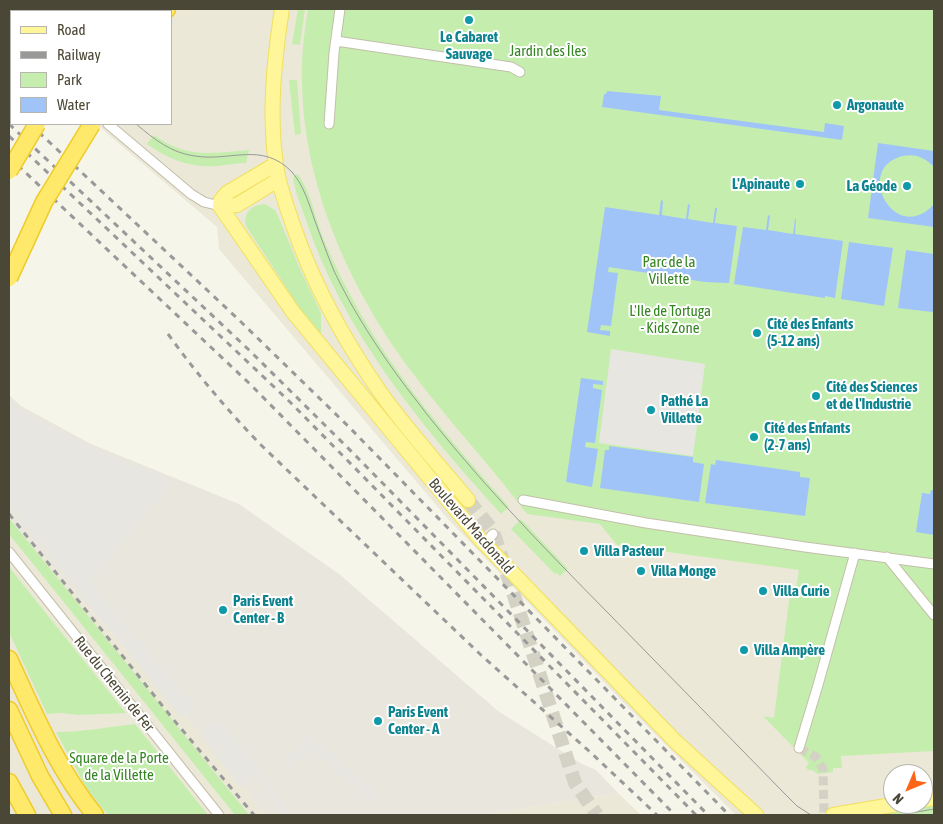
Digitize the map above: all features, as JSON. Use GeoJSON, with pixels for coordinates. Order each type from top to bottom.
{"type":"FeatureCollection","features":[{"type":"Feature","properties":{"kind":"highway"},"geometry":{"type":"LineString","coordinates":[[9,171],[36,125]]}},
{"type":"Feature","properties":{"kind":"highway"},"geometry":{"type":"LineString","coordinates":[[9,278],[44,202],[91,125]]}},
{"type":"Feature","properties":{"kind":"highway"},"geometry":{"type":"LineString","coordinates":[[9,659],[62,769],[95,815]]}},
{"type":"Feature","properties":{"kind":"highway"},"geometry":{"type":"LineString","coordinates":[[9,710],[40,776],[63,815]]}},
{"type":"Feature","properties":{"kind":"highway"},"geometry":{"type":"LineString","coordinates":[[9,782],[27,815]]}},
{"type":"Feature","properties":{"kind":"main road","name":"Boulevard Macdonald"},"geometry":{"type":"LineString","coordinates":[[282,9],[274,71],[273,132],[276,164],[278,180],[306,261],[327,304],[381,393],[468,500]]}},
{"type":"Feature","properties":{"kind":"main road"},"geometry":{"type":"LineString","coordinates":[[276,164],[226,193],[221,200],[220,206],[237,205],[278,180]]}},
{"type":"Feature","properties":{"kind":"main road","name":"Boulevard Macdonald"},"geometry":{"type":"LineString","coordinates":[[220,206],[293,312],[488,539],[676,742],[756,815]]}},
{"type":"Feature","properties":{"kind":"main road"},"geometry":{"type":"LineString","coordinates":[[833,815],[883,807]]}},
{"type":"Feature","properties":{"kind":"street"},"geometry":{"type":"LineString","coordinates":[[329,124],[334,53],[340,9]]}},
{"type":"Feature","properties":{"kind":"street"},"geometry":{"type":"LineString","coordinates":[[336,41],[511,67],[520,72]]}},
{"type":"Feature","properties":{"kind":"street"},"geometry":{"type":"LineString","coordinates":[[109,125],[191,194],[204,202],[220,206]]}},
{"type":"Feature","properties":{"kind":"street"},"geometry":{"type":"LineString","coordinates":[[523,500],[830,554],[854,553],[884,560],[934,564]]}},
{"type":"Feature","properties":{"kind":"street","name":"Rue du Chemin de Fer"},"geometry":{"type":"LineString","coordinates":[[9,552],[219,815]]}},
{"type":"Feature","properties":{"kind":"street"},"geometry":{"type":"LineString","coordinates":[[799,748],[832,638],[854,553]]}},
{"type":"Feature","properties":{"kind":"street"},"geometry":{"type":"LineString","coordinates":[[884,560],[934,615]]}},
{"type":"Feature","properties":{"kind":"shaded area","name":"Parc de la Villette"},"geometry":{"type":"Polygon","coordinates":[[[9,9],[934,9],[934,815],[736,815],[623,702],[448,519],[219,249],[217,227],[97,125],[172,125],[172,10],[10,10],[10,51],[9,9]]]}},
{"type":"Feature","properties":{"kind":"shaded area","name":"Pathé La Villette"},"geometry":{"type":"Polygon","coordinates":[[[611,349],[705,364],[693,456],[599,443],[611,349]]]}},
{"type":"Feature","properties":{"kind":"shaded area"},"geometry":{"type":"Polygon","coordinates":[[[9,395],[21,406],[91,444],[239,504],[339,574],[498,711],[582,764],[596,770],[618,793],[481,815],[265,815],[196,729],[9,518],[9,395]]]}},
{"type":"Feature","properties":{"kind":"shaded area"},"geometry":{"type":"Polygon","coordinates":[[[9,403],[91,448],[173,481],[89,582],[194,707],[181,718],[9,503],[9,403]]]}},
{"type":"Feature","properties":{"kind":"shaded area"},"geometry":{"type":"Polygon","coordinates":[[[9,518],[196,729],[265,815],[9,815],[9,518]]]}},
{"type":"Feature","properties":{"kind":"shaded area"},"geometry":{"type":"Polygon","coordinates":[[[218,720],[261,771],[240,786],[200,735],[218,720]]]}},
{"type":"Feature","properties":{"kind":"shaded area"},"geometry":{"type":"Polygon","coordinates":[[[307,735],[381,797],[375,803],[309,749],[292,768],[285,762],[307,735]]]}},
{"type":"Feature","properties":{"kind":"shaded area"},"geometry":{"type":"Polygon","coordinates":[[[267,779],[289,815],[281,815],[261,782],[267,779]]]}},
{"type":"Feature","properties":{"kind":"shaded area"},"geometry":{"type":"Polygon","coordinates":[[[618,793],[641,815],[481,815],[618,793]]]}},
{"type":"Feature","properties":{"kind":"green space"},"geometry":{"type":"Polygon","coordinates":[[[298,9],[305,9],[300,45],[292,44],[298,9]]]}},
{"type":"Feature","properties":{"kind":"green space","name":"Parc de la Villette"},"geometry":{"type":"Polygon","coordinates":[[[308,9],[934,9],[934,751],[841,756],[842,768],[833,768],[833,772],[818,774],[808,770],[806,767],[809,763],[763,716],[774,718],[790,593],[795,593],[799,570],[617,545],[600,524],[527,514],[428,393],[392,344],[371,311],[336,239],[322,201],[305,123],[302,65],[308,9]]]}},
{"type":"Feature","properties":{"kind":"green space"},"geometry":{"type":"Polygon","coordinates":[[[289,80],[297,80],[301,134],[295,135],[289,80]]]}},
{"type":"Feature","properties":{"kind":"green space"},"geometry":{"type":"Polygon","coordinates":[[[154,135],[177,148],[200,153],[249,150],[246,163],[199,166],[172,159],[147,144],[154,135]]]}},
{"type":"Feature","properties":{"kind":"green space"},"geometry":{"type":"Polygon","coordinates":[[[298,174],[310,197],[323,238],[334,262],[369,328],[425,408],[509,507],[501,514],[414,412],[362,338],[340,299],[321,259],[295,188],[293,177],[298,174]]]}},
{"type":"Feature","properties":{"kind":"green space"},"geometry":{"type":"Polygon","coordinates":[[[265,204],[275,210],[321,313],[321,337],[301,313],[246,226],[247,213],[256,206],[265,204]]]}},
{"type":"Feature","properties":{"kind":"green space"},"geometry":{"type":"Polygon","coordinates":[[[9,518],[249,815],[235,815],[9,534],[9,518]]]}},
{"type":"Feature","properties":{"kind":"green space"},"geometry":{"type":"Polygon","coordinates":[[[521,519],[568,569],[560,576],[557,573],[555,574],[511,529],[521,519]]]}},
{"type":"Feature","properties":{"kind":"green space","name":"Square de la Porte de la Villette"},"geometry":{"type":"Polygon","coordinates":[[[9,567],[126,713],[47,714],[9,632],[9,567]]]}},
{"type":"Feature","properties":{"kind":"green space","name":"Square de la Porte de la Villette"},"geometry":{"type":"Polygon","coordinates":[[[135,724],[208,815],[108,815],[87,789],[56,732],[135,724]]]}},
{"type":"Feature","properties":{"kind":"green space"},"geometry":{"type":"Polygon","coordinates":[[[933,802],[934,815],[854,815],[883,810],[883,814],[933,814],[933,802]]]}},
{"type":"Feature","properties":{"kind":"water"},"geometry":{"type":"Polygon","coordinates":[[[607,91],[661,96],[659,110],[824,132],[825,123],[844,126],[842,140],[602,107],[604,94],[607,91]]]}},
{"type":"Feature","properties":{"kind":"water"},"geometry":{"type":"Polygon","coordinates":[[[878,143],[934,151],[934,167],[924,159],[912,155],[903,156],[888,163],[881,175],[880,188],[885,201],[894,211],[906,216],[920,215],[934,204],[934,227],[868,218],[878,143]]]}},
{"type":"Feature","properties":{"kind":"water"},"geometry":{"type":"Polygon","coordinates":[[[661,200],[663,201],[662,215],[686,219],[688,204],[690,205],[688,219],[713,223],[715,208],[717,208],[715,223],[737,226],[729,283],[705,282],[609,267],[608,272],[618,273],[611,326],[601,325],[600,330],[610,331],[610,336],[587,332],[605,207],[659,215],[661,200]]]}},
{"type":"Feature","properties":{"kind":"water"},"geometry":{"type":"Polygon","coordinates":[[[768,215],[770,216],[768,230],[793,234],[796,219],[795,234],[843,241],[835,298],[734,284],[743,227],[766,230],[768,215]]]}},
{"type":"Feature","properties":{"kind":"water"},"geometry":{"type":"Polygon","coordinates":[[[849,242],[893,248],[884,306],[841,299],[849,242]]]}},
{"type":"Feature","properties":{"kind":"water"},"geometry":{"type":"Polygon","coordinates":[[[906,250],[934,254],[934,311],[932,312],[898,308],[906,250]]]}},
{"type":"Feature","properties":{"kind":"water"},"geometry":{"type":"Polygon","coordinates":[[[581,378],[603,381],[603,385],[593,384],[593,388],[602,390],[595,443],[586,442],[585,447],[598,449],[592,487],[566,482],[581,378]]]}},
{"type":"Feature","properties":{"kind":"water"},"geometry":{"type":"Polygon","coordinates":[[[609,446],[693,457],[693,462],[704,464],[699,502],[600,488],[605,450],[609,450],[609,446]]]}},
{"type":"Feature","properties":{"kind":"water"},"geometry":{"type":"Polygon","coordinates":[[[716,460],[800,472],[800,477],[810,478],[805,516],[705,503],[711,464],[715,465],[716,460]]]}},
{"type":"Feature","properties":{"kind":"water"},"geometry":{"type":"Polygon","coordinates":[[[931,490],[934,490],[934,535],[916,532],[922,493],[930,494],[931,490]]]}},
{"type":"Feature","properties":{"kind":"tunnel"},"geometry":{"type":"LineString","coordinates":[[468,500],[493,531],[575,783],[597,815]]}},
{"type":"Feature","properties":{"kind":"tunnel"},"geometry":{"type":"LineString","coordinates":[[799,748],[816,757],[823,769],[824,815]]}},
{"type":"Feature","properties":{"kind":"tram line"},"geometry":{"type":"LineString","coordinates":[[137,125],[149,135],[178,152],[208,157],[245,155],[269,157],[281,163],[292,172],[306,195],[334,271],[349,301],[386,359],[429,417],[504,505],[557,561],[785,794],[797,806],[811,815]]}},
{"type":"Feature","properties":{"kind":"tram line"},"geometry":{"type":"LineString","coordinates":[[900,815],[934,809]]}},
{"type":"Feature","properties":{"kind":"railway"},"geometry":{"type":"LineString","coordinates":[[10,125],[249,350],[353,453],[708,815]]}},
{"type":"Feature","properties":{"kind":"railway"},"geometry":{"type":"LineString","coordinates":[[31,125],[239,320],[348,426],[729,815]]}},
{"type":"Feature","properties":{"kind":"railway"},"geometry":{"type":"LineString","coordinates":[[9,136],[290,402],[696,815]]}},
{"type":"Feature","properties":{"kind":"railway"},"geometry":{"type":"LineString","coordinates":[[9,157],[250,384],[675,815]]}},
{"type":"Feature","properties":{"kind":"railway"},"geometry":{"type":"LineString","coordinates":[[168,334],[213,392],[262,446],[481,655],[589,751],[657,815]]}},
{"type":"Feature","properties":{"kind":"railway"},"geometry":{"type":"LineString","coordinates":[[9,514],[173,719],[254,815]]}},
{"type":"Feature","properties":{"kind":"place","name":"Le Cabaret Sauvage"},"geometry":{"type":"Point","coordinates":[469,20]}},
{"type":"Feature","properties":{"kind":"place","name":"Argonaute"},"geometry":{"type":"Point","coordinates":[837,105]}},
{"type":"Feature","properties":{"kind":"place","name":"L'Apinaute"},"geometry":{"type":"Point","coordinates":[800,184]}},
{"type":"Feature","properties":{"kind":"place","name":"La Géode"},"geometry":{"type":"Point","coordinates":[907,186]}},
{"type":"Feature","properties":{"kind":"place","name":"Cité des Enfants (5-12 ans)"},"geometry":{"type":"Point","coordinates":[757,333]}},
{"type":"Feature","properties":{"kind":"place","name":"Cité des Sciences et de l'Industrie"},"geometry":{"type":"Point","coordinates":[816,396]}},
{"type":"Feature","properties":{"kind":"place","name":"Pathé La Villette"},"geometry":{"type":"Point","coordinates":[651,410]}},
{"type":"Feature","properties":{"kind":"place","name":"Cité des Enfants (2-7 ans)"},"geometry":{"type":"Point","coordinates":[754,437]}},
{"type":"Feature","properties":{"kind":"place","name":"Villa Pasteur"},"geometry":{"type":"Point","coordinates":[584,551]}},
{"type":"Feature","properties":{"kind":"place","name":"Villa Monge"},"geometry":{"type":"Point","coordinates":[641,571]}},
{"type":"Feature","properties":{"kind":"place","name":"Villa Curie"},"geometry":{"type":"Point","coordinates":[763,591]}},
{"type":"Feature","properties":{"kind":"place","name":"Paris Event Center - B"},"geometry":{"type":"Point","coordinates":[223,610]}},
{"type":"Feature","properties":{"kind":"place","name":"Villa Ampère"},"geometry":{"type":"Point","coordinates":[744,650]}},
{"type":"Feature","properties":{"kind":"place","name":"Paris Event Center - A"},"geometry":{"type":"Point","coordinates":[378,721]}},
{"type":"Feature","properties":{"kind":"park label","name":"Jardin des Îles"},"geometry":{"type":"Point","coordinates":[548,51]}},
{"type":"Feature","properties":{"kind":"park label","name":"L'Ile de Tortuga - Kids Zone"},"geometry":{"type":"Point","coordinates":[670,320]}}]}
